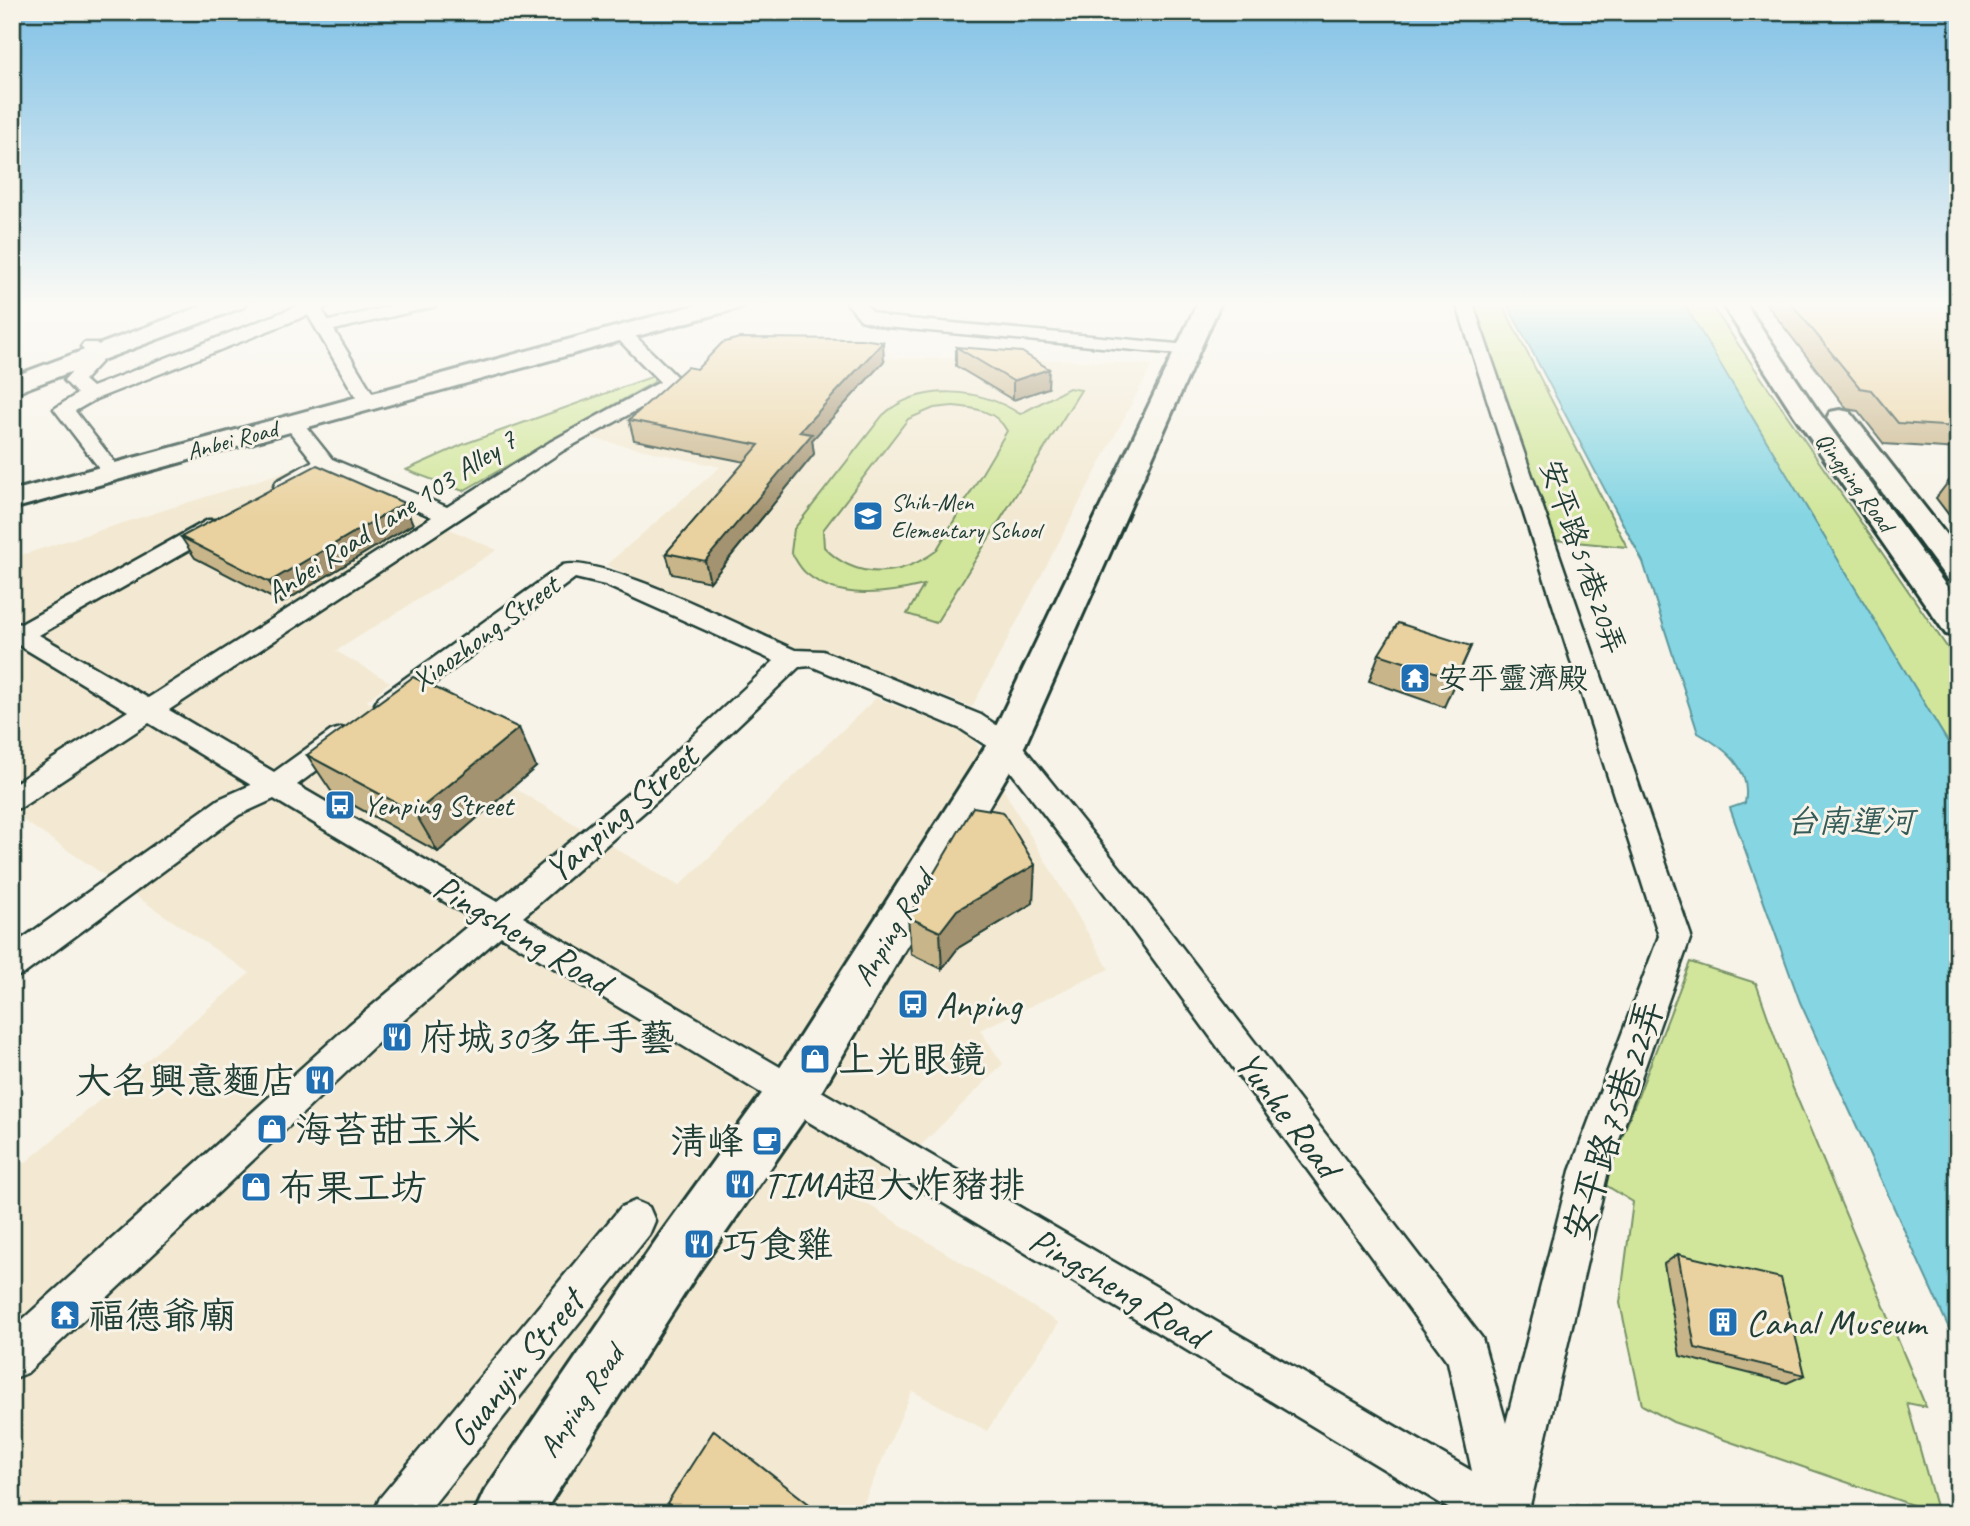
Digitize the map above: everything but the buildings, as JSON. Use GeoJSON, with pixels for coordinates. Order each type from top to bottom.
{"type":"FeatureCollection","features":[{"type":"Feature","properties":{"kind":"street"},"geometry":{"type":"LineString","coordinates":[[12,386],[42,373]]}},
{"type":"Feature","properties":{"kind":"street"},"geometry":{"type":"LineString","coordinates":[[78,373],[73,380],[89,395]]}},
{"type":"Feature","properties":{"kind":"street"},"geometry":{"type":"LineString","coordinates":[[113,472],[64,409],[89,395],[145,373]]}},
{"type":"Feature","properties":{"kind":"street"},"geometry":{"type":"LineString","coordinates":[[352,373],[368,402]]}},
{"type":"Feature","properties":{"kind":"street","name":"Anbei Road"},"geometry":{"type":"LineString","coordinates":[[12,500],[474,373]]}},
{"type":"Feature","properties":{"kind":"street","name":"Anbei Road Lane 103 Alley 7"},"geometry":{"type":"LineString","coordinates":[[12,799],[557,446],[672,383],[662,373]]}},
{"type":"Feature","properties":{"kind":"street","name":"Anping Road"},"geometry":{"type":"LineString","coordinates":[[506,1514],[680,1252],[792,1094],[1006,744],[1177,373]]}},
{"type":"Feature","properties":{"kind":"street","name":"安平路51巷20弄"},"geometry":{"type":"LineString","coordinates":[[1488,373],[1608,732]]}},
{"type":"Feature","properties":{"kind":"street","name":"Qingping Road"},"geometry":{"type":"LineString","coordinates":[[1779,373],[1958,626]]}},
{"type":"Feature","properties":{"kind":"street","name":"Qingping Road"},"geometry":{"type":"LineString","coordinates":[[1810,373],[1958,572]]}},
{"type":"Feature","properties":{"kind":"street"},"geometry":{"type":"LineString","coordinates":[[293,423],[325,463],[449,516]]}},
{"type":"Feature","properties":{"kind":"street"},"geometry":{"type":"LineString","coordinates":[[267,496],[325,463]]}},
{"type":"Feature","properties":{"kind":"street"},"geometry":{"type":"LineString","coordinates":[[17,633],[232,515]]}},
{"type":"Feature","properties":{"kind":"street","name":"Xiaozhong Street"},"geometry":{"type":"LineString","coordinates":[[12,964],[229,807],[274,786],[571,570],[612,579],[792,659],[814,657],[971,722],[1006,744]]}},
{"type":"Feature","properties":{"kind":"street","name":"Pingsheng Road"},"geometry":{"type":"LineString","coordinates":[[17,633],[1504,1514]]}},
{"type":"Feature","properties":{"kind":"street","name":"Yanping Street"},"geometry":{"type":"LineString","coordinates":[[12,1358],[360,1036],[663,780],[792,659]]}},
{"type":"Feature","properties":{"kind":"street","name":"安平路75巷22弄"},"geometry":{"type":"LineString","coordinates":[[1504,1514],[1589,1171],[1675,936],[1608,732]]}},
{"type":"Feature","properties":{"kind":"street","name":"Yunhe Road"},"geometry":{"type":"LineString","coordinates":[[1006,744],[1133,907],[1467,1353],[1504,1514]]}},
{"type":"Feature","properties":{"kind":"street","name":"Guanyin Street"},"geometry":{"type":"LineString","coordinates":[[396,1514],[635,1221]]}},
{"type":"Feature","properties":{"kind":"shaded area","name":"Shih-Men Elementary School"},"geometry":{"type":"Polygon","coordinates":[[[699,373],[1148,373],[972,707],[820,649],[797,648],[606,565],[720,467],[590,438],[699,373]]]}},
{"type":"Feature","properties":{"kind":"shaded area"},"geometry":{"type":"Polygon","coordinates":[[[297,468],[318,471],[497,550],[336,651],[390,682],[367,701],[679,886],[876,698],[972,736],[1109,969],[980,1030],[1003,1064],[864,1202],[1059,1323],[987,1431],[912,1391],[859,1514],[12,1514],[12,1174],[250,973],[12,813],[12,558],[297,468]]]}},
{"type":"Feature","properties":{"kind":"green space"},"geometry":{"type":"Polygon","coordinates":[[[1498,373],[1538,373],[1627,547],[1555,540],[1498,373]]]}},
{"type":"Feature","properties":{"kind":"green space"},"geometry":{"type":"Polygon","coordinates":[[[1722,373],[1758,373],[1958,663],[1958,759],[1722,373]]]}},
{"type":"Feature","properties":{"kind":"green space"},"geometry":{"type":"Polygon","coordinates":[[[654,376],[654,382],[463,491],[406,470],[464,444],[654,376]]]}},
{"type":"Feature","properties":{"kind":"green space"},"geometry":{"type":"Polygon","coordinates":[[[1069,388],[1081,390],[936,623],[907,614],[924,585],[879,593],[848,592],[820,583],[800,566],[791,552],[794,529],[883,415],[898,404],[914,397],[950,392],[987,399],[1020,414],[1069,388]],[[953,406],[934,408],[908,419],[823,530],[824,547],[837,558],[850,566],[879,572],[908,566],[936,551],[1007,431],[991,414],[953,406]]]}},
{"type":"Feature","properties":{"kind":"green space"},"geometry":{"type":"Polygon","coordinates":[[[1690,962],[1756,983],[1792,1086],[1926,1407],[1907,1403],[1938,1514],[1673,1422],[1642,1405],[1620,1303],[1633,1202],[1604,1184],[1690,962]]]}},
{"type":"Feature","properties":{"kind":"water","name":"台南運河"},"geometry":{"type":"Polygon","coordinates":[[[1544,373],[1726,373],[1958,759],[1958,1348],[1800,1002],[1730,808],[1745,803],[1744,779],[1740,769],[1727,753],[1698,733],[1643,562],[1544,373]]]}},
{"type":"Feature","properties":{"kind":"place","name":"Shih-Men Elementary School"},"geometry":{"type":"Point","coordinates":[868,516]}},
{"type":"Feature","properties":{"kind":"place","name":"安平靈濟殿"},"geometry":{"type":"Point","coordinates":[1415,678]}},
{"type":"Feature","properties":{"kind":"place","name":"Yenping Street"},"geometry":{"type":"Point","coordinates":[340,805]}},
{"type":"Feature","properties":{"kind":"place","name":"Anping"},"geometry":{"type":"Point","coordinates":[913,1004]}},
{"type":"Feature","properties":{"kind":"place","name":"府城30多年手藝"},"geometry":{"type":"Point","coordinates":[397,1037]}},
{"type":"Feature","properties":{"kind":"place","name":"上光眼鏡"},"geometry":{"type":"Point","coordinates":[815,1059]}},
{"type":"Feature","properties":{"kind":"place","name":"大名興意麵店"},"geometry":{"type":"Point","coordinates":[320,1080]}},
{"type":"Feature","properties":{"kind":"place","name":"海苔甜玉米"},"geometry":{"type":"Point","coordinates":[272,1129]}},
{"type":"Feature","properties":{"kind":"place","name":"清峰"},"geometry":{"type":"Point","coordinates":[767,1141]}},
{"type":"Feature","properties":{"kind":"place","name":"TIMA超大炸豬排"},"geometry":{"type":"Point","coordinates":[740,1184]}},
{"type":"Feature","properties":{"kind":"place","name":"布果工坊"},"geometry":{"type":"Point","coordinates":[256,1187]}},
{"type":"Feature","properties":{"kind":"place","name":"巧食雞"},"geometry":{"type":"Point","coordinates":[699,1244]}},
{"type":"Feature","properties":{"kind":"place","name":"福德爺廟"},"geometry":{"type":"Point","coordinates":[65,1315]}},
{"type":"Feature","properties":{"kind":"place","name":"Canal Museum"},"geometry":{"type":"Point","coordinates":[1723,1322]}}]}
